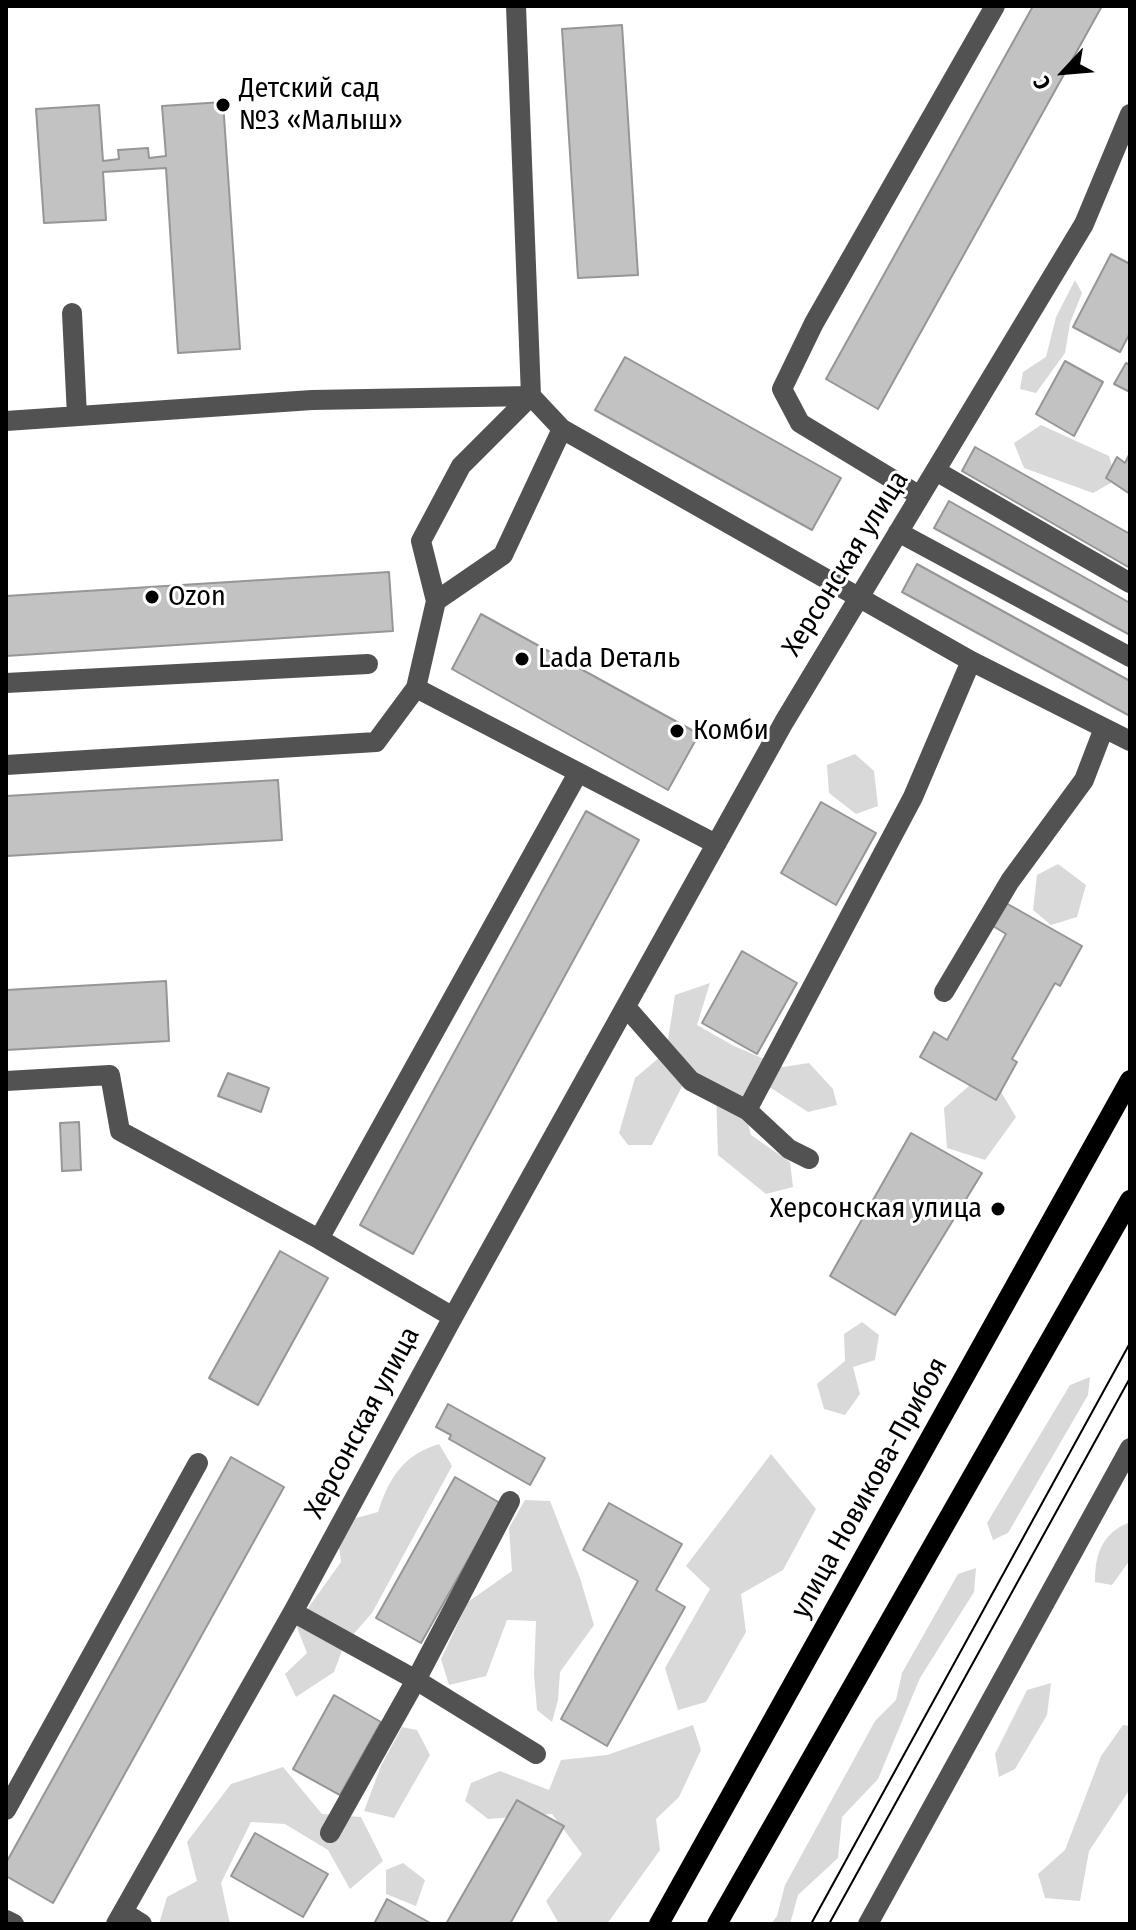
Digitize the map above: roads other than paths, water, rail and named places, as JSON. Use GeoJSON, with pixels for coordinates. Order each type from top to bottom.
{"type":"FeatureCollection","features":[{"type":"Feature","properties":{"kind":"main road","name":"улица Новикова-Прибоя"},"geometry":{"type":"LineString","coordinates":[[659,1924],[1130,1080]]}},
{"type":"Feature","properties":{"kind":"main road"},"geometry":{"type":"LineString","coordinates":[[717,1924],[1130,1200]]}},
{"type":"Feature","properties":{"kind":"street"},"geometry":{"type":"LineString","coordinates":[[516,6],[531,396],[562,429],[971,661],[1130,741]]}},
{"type":"Feature","properties":{"kind":"street"},"geometry":{"type":"LineString","coordinates":[[920,496],[800,423],[782,389],[814,323],[995,6]]}},
{"type":"Feature","properties":{"kind":"street","name":"Херсонская улица"},"geometry":{"type":"LineString","coordinates":[[119,1918],[293,1612],[453,1317],[810,676],[1084,224],[1130,114]]}},
{"type":"Feature","properties":{"kind":"street"},"geometry":{"type":"LineString","coordinates":[[72,313],[77,416]]}},
{"type":"Feature","properties":{"kind":"street"},"geometry":{"type":"LineString","coordinates":[[6,421],[312,400],[531,396]]}},
{"type":"Feature","properties":{"kind":"street"},"geometry":{"type":"LineString","coordinates":[[6,765],[376,742],[416,688],[436,601],[421,541],[461,466],[531,396]]}},
{"type":"Feature","properties":{"kind":"street"},"geometry":{"type":"LineString","coordinates":[[436,601],[503,555],[562,429]]}},
{"type":"Feature","properties":{"kind":"street"},"geometry":{"type":"LineString","coordinates":[[936,471],[1130,583]]}},
{"type":"Feature","properties":{"kind":"street"},"geometry":{"type":"LineString","coordinates":[[898,532],[1130,657]]}},
{"type":"Feature","properties":{"kind":"street"},"geometry":{"type":"LineString","coordinates":[[747,1110],[913,797],[971,661]]}},
{"type":"Feature","properties":{"kind":"street"},"geometry":{"type":"LineString","coordinates":[[6,683],[368,664]]}},
{"type":"Feature","properties":{"kind":"street"},"geometry":{"type":"LineString","coordinates":[[416,688],[716,844]]}},
{"type":"Feature","properties":{"kind":"street"},"geometry":{"type":"LineString","coordinates":[[944,992],[1010,881],[1084,780],[1104,728]]}},
{"type":"Feature","properties":{"kind":"street"},"geometry":{"type":"LineString","coordinates":[[319,1239],[578,773]]}},
{"type":"Feature","properties":{"kind":"street"},"geometry":{"type":"LineString","coordinates":[[626,1007],[691,1081],[747,1110],[789,1149],[809,1159]]}},
{"type":"Feature","properties":{"kind":"street"},"geometry":{"type":"LineString","coordinates":[[6,1081],[110,1075],[120,1131],[319,1239],[453,1317]]}},
{"type":"Feature","properties":{"kind":"street"},"geometry":{"type":"LineString","coordinates":[[868,1924],[1130,1448]]}},
{"type":"Feature","properties":{"kind":"street"},"geometry":{"type":"LineString","coordinates":[[6,1810],[198,1463]]}},
{"type":"Feature","properties":{"kind":"street"},"geometry":{"type":"LineString","coordinates":[[330,1833],[416,1680],[510,1501]]}},
{"type":"Feature","properties":{"kind":"street"},"geometry":{"type":"LineString","coordinates":[[293,1612],[416,1680],[536,1754]]}},
{"type":"Feature","properties":{"kind":"street"},"geometry":{"type":"LineString","coordinates":[[119,1918],[142,1924]]}},
{"type":"Feature","properties":{"kind":"street"},"geometry":{"type":"LineString","coordinates":[[6,1920],[14,1924]]}},
{"type":"Feature","properties":{"kind":"tram line"},"geometry":{"type":"LineString","coordinates":[[811,1924],[1130,1343]]}},
{"type":"Feature","properties":{"kind":"tram line"},"geometry":{"type":"LineString","coordinates":[[829,1924],[1130,1378]]}},
{"type":"Feature","properties":{"kind":"place","name":"Детский сад №3 «Малыш»"},"geometry":{"type":"Point","coordinates":[223,105]}},
{"type":"Feature","properties":{"kind":"place","name":"Ozon"},"geometry":{"type":"Point","coordinates":[152,597]}},
{"type":"Feature","properties":{"kind":"place","name":"Lada Dеталь"},"geometry":{"type":"Point","coordinates":[522,659]}},
{"type":"Feature","properties":{"kind":"place","name":"Комби"},"geometry":{"type":"Point","coordinates":[677,731]}},
{"type":"Feature","properties":{"kind":"place","name":"Херсонская улица"},"geometry":{"type":"Point","coordinates":[998,1209]}}]}
